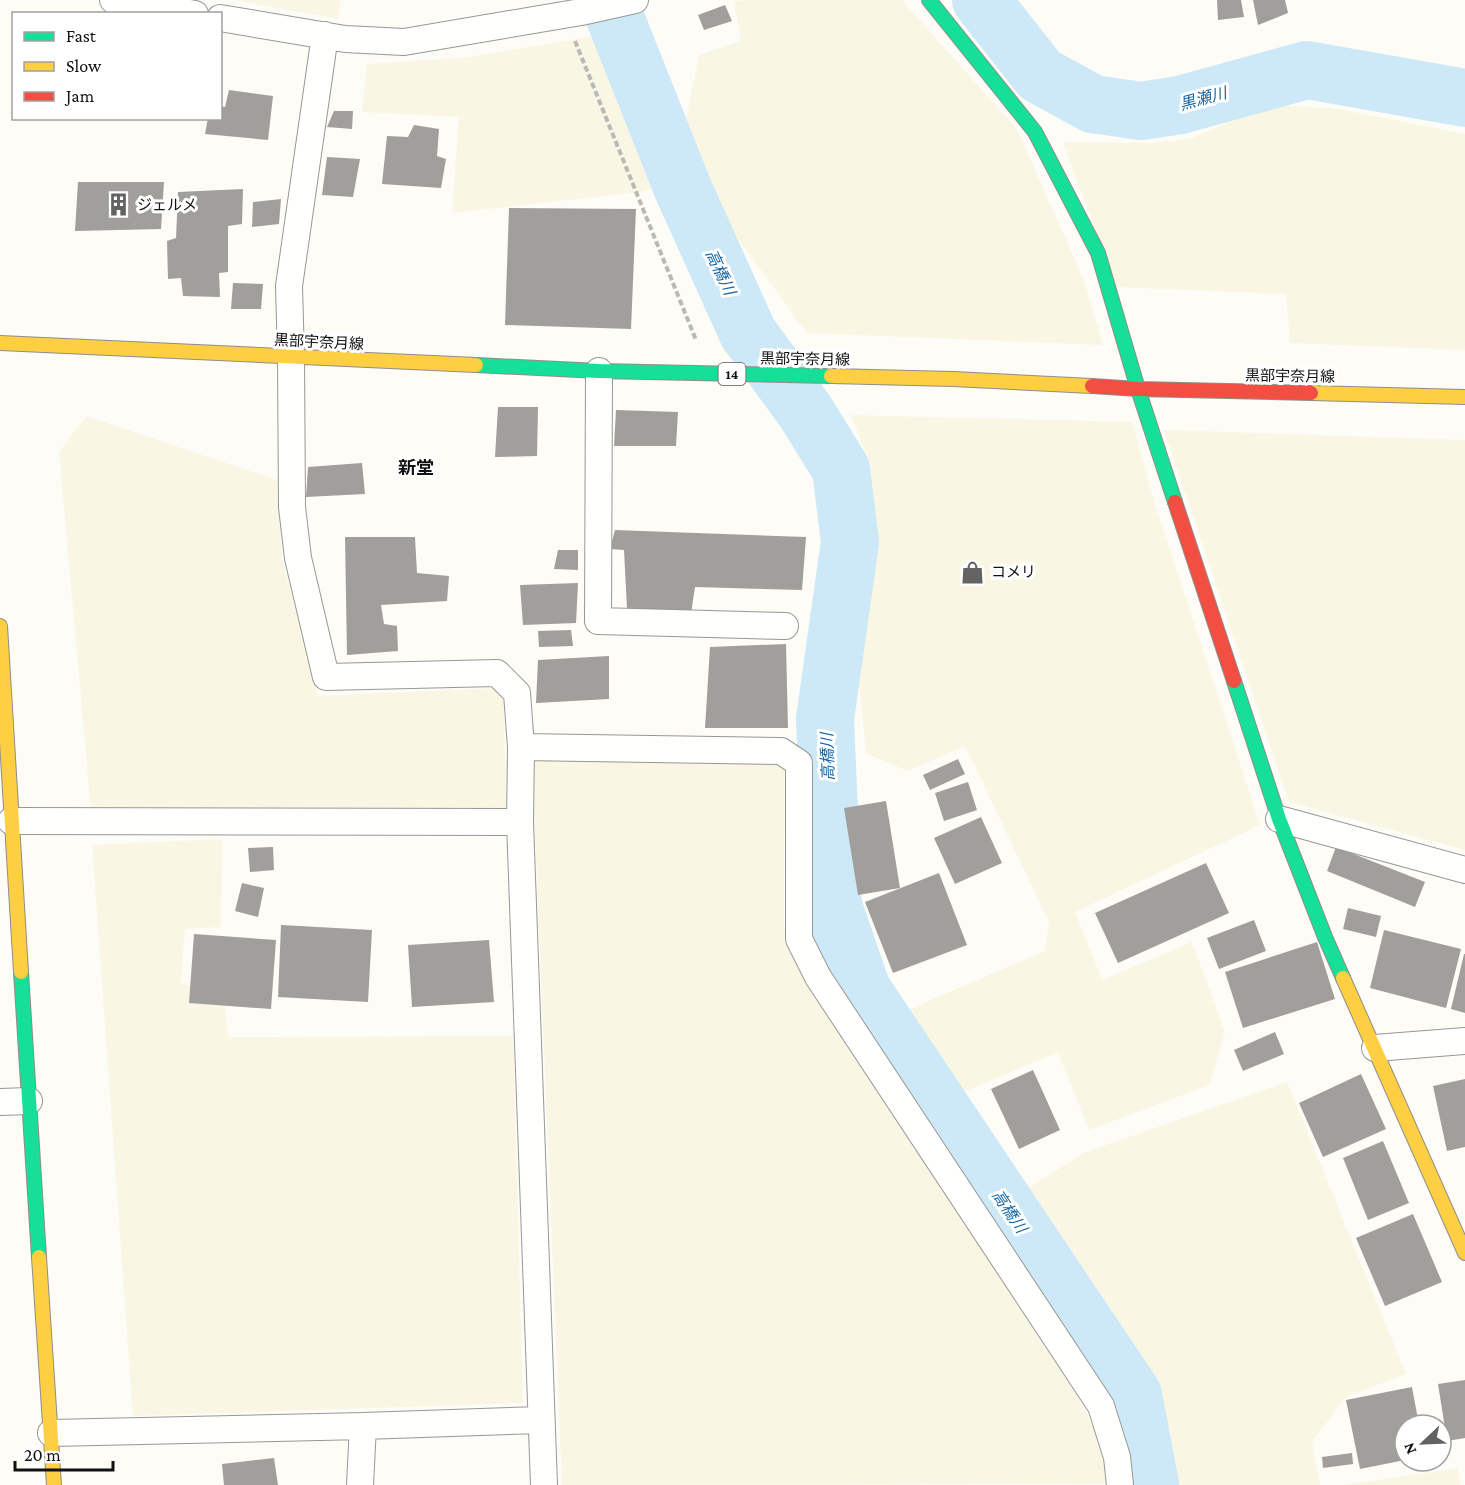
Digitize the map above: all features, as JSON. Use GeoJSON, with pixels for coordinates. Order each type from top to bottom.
{"type":"FeatureCollection","features":[{"type":"Feature","properties":{"kind":"street"},"geometry":{"type":"LineString","coordinates":[[112,0],[183,12]]}},
{"type":"Feature","properties":{"kind":"street"},"geometry":{"type":"LineString","coordinates":[[222,18],[345,39],[404,42],[573,14],[634,0]]}},
{"type":"Feature","properties":{"kind":"street"},"geometry":{"type":"LineString","coordinates":[[929,0],[1035,132],[1098,253],[1138,388],[1279,819],[1325,937],[1465,1253]]}},
{"type":"Feature","properties":{"kind":"street"},"geometry":{"type":"LineString","coordinates":[[325,35],[289,286],[292,507],[298,558],[326,677],[497,673],[517,693],[521,747],[520,822],[544,1485]]}},
{"type":"Feature","properties":{"kind":"street","name":"黒部宇奈月線"},"geometry":{"type":"LineString","coordinates":[[0,343],[599,371],[953,379],[1138,388],[1465,397]]}},
{"type":"Feature","properties":{"kind":"street"},"geometry":{"type":"LineString","coordinates":[[599,371],[598,621],[786,626]]}},
{"type":"Feature","properties":{"kind":"street"},"geometry":{"type":"LineString","coordinates":[[0,626],[54,1485]]}},
{"type":"Feature","properties":{"kind":"street"},"geometry":{"type":"LineString","coordinates":[[521,747],[781,751],[799,763],[799,939],[818,977],[1101,1406],[1117,1456],[1120,1485]]}},
{"type":"Feature","properties":{"kind":"street"},"geometry":{"type":"LineString","coordinates":[[1279,819],[1465,870]]}},
{"type":"Feature","properties":{"kind":"street"},"geometry":{"type":"LineString","coordinates":[[11,821],[520,822]]}},
{"type":"Feature","properties":{"kind":"street"},"geometry":{"type":"LineString","coordinates":[[1375,1048],[1465,1041]]}},
{"type":"Feature","properties":{"kind":"street"},"geometry":{"type":"LineString","coordinates":[[0,1102],[29,1101]]}},
{"type":"Feature","properties":{"kind":"street"},"geometry":{"type":"LineString","coordinates":[[51,1433],[542,1420]]}},
{"type":"Feature","properties":{"kind":"street"},"geometry":{"type":"LineString","coordinates":[[360,1485],[363,1426]]}},
{"type":"Feature","properties":{"kind":"path"},"geometry":{"type":"LineString","coordinates":[[573,14],[710,374]]}},
{"type":"Feature","properties":{"kind":"shaded area"},"geometry":{"type":"Polygon","coordinates":[[[234,0],[341,0],[338,19],[234,0]]]}},
{"type":"Feature","properties":{"kind":"shaded area"},"geometry":{"type":"Polygon","coordinates":[[[744,0],[902,0],[1017,129],[1083,278],[1103,345],[807,333],[730,228],[686,120],[699,55],[741,41],[734,2],[744,0]]]}},
{"type":"Feature","properties":{"kind":"shaded area"},"geometry":{"type":"Polygon","coordinates":[[[606,34],[667,184],[640,192],[452,213],[459,117],[362,112],[367,64],[469,57],[606,34]]]}},
{"type":"Feature","properties":{"kind":"shaded area"},"geometry":{"type":"Polygon","coordinates":[[[1269,105],[1339,109],[1465,134],[1465,350],[1290,343],[1286,294],[1116,287],[1063,142],[1153,143],[1190,139],[1269,105]]]}},
{"type":"Feature","properties":{"kind":"shaded area"},"geometry":{"type":"Polygon","coordinates":[[[851,415],[1132,422],[1155,504],[1260,825],[1075,912],[1102,980],[1192,942],[1225,1032],[1209,1085],[1089,1130],[1058,1052],[961,1093],[910,1009],[1045,951],[1049,922],[965,746],[907,771],[866,753],[859,683],[868,622],[875,525],[870,464],[851,415]]]}},
{"type":"Feature","properties":{"kind":"shaded area"},"geometry":{"type":"Polygon","coordinates":[[[86,416],[277,480],[282,559],[318,696],[494,688],[504,698],[506,811],[91,811],[59,452],[86,416]]]}},
{"type":"Feature","properties":{"kind":"shaded area"},"geometry":{"type":"Polygon","coordinates":[[[1164,430],[1465,440],[1465,850],[1289,802],[1164,430]]]}},
{"type":"Feature","properties":{"kind":"shaded area"},"geometry":{"type":"Polygon","coordinates":[[[532,760],[785,763],[784,923],[790,953],[1068,1377],[1099,1438],[1109,1484],[562,1485],[532,760]]]}},
{"type":"Feature","properties":{"kind":"shaded area"},"geometry":{"type":"Polygon","coordinates":[[[222,839],[221,927],[185,929],[181,984],[223,990],[228,1037],[513,1036],[523,1403],[133,1416],[92,845],[222,839]]]}},
{"type":"Feature","properties":{"kind":"shaded area"},"geometry":{"type":"Polygon","coordinates":[[[1287,1082],[1406,1374],[1346,1397],[1312,1442],[1320,1485],[1174,1485],[1162,1398],[1029,1188],[1083,1153],[1287,1082]]]}},
{"type":"Feature","properties":{"kind":"shaded area"},"geometry":{"type":"Polygon","coordinates":[[[1458,1468],[1460,1485],[1343,1485],[1424,1473],[1453,1473],[1453,1469],[1458,1468]]]}},
{"type":"Feature","properties":{"kind":"building"},"geometry":{"type":"Polygon","coordinates":[[[1217,0],[1241,0],[1244,17],[1218,20],[1217,0]]]}},
{"type":"Feature","properties":{"kind":"building"},"geometry":{"type":"Polygon","coordinates":[[[1253,0],[1285,0],[1288,13],[1258,25],[1253,0]]]}},
{"type":"Feature","properties":{"kind":"building"},"geometry":{"type":"Polygon","coordinates":[[[725,5],[732,21],[704,30],[698,15],[725,5]]]}},
{"type":"Feature","properties":{"kind":"building"},"geometry":{"type":"Polygon","coordinates":[[[229,90],[273,96],[268,140],[205,134],[208,120],[222,120],[222,106],[225,107],[229,90]]]}},
{"type":"Feature","properties":{"kind":"building"},"geometry":{"type":"Polygon","coordinates":[[[334,111],[353,111],[352,129],[327,127],[334,111]]]}},
{"type":"Feature","properties":{"kind":"building"},"geometry":{"type":"Polygon","coordinates":[[[414,125],[439,129],[437,156],[446,159],[441,188],[382,184],[387,136],[408,137],[414,125]]]}},
{"type":"Feature","properties":{"kind":"building"},"geometry":{"type":"Polygon","coordinates":[[[327,157],[360,159],[353,197],[322,195],[327,157]]]}},
{"type":"Feature","properties":{"kind":"building","name":"ジェルメ"},"geometry":{"type":"Polygon","coordinates":[[[78,182],[164,182],[161,229],[75,231],[78,182]]]}},
{"type":"Feature","properties":{"kind":"building"},"geometry":{"type":"Polygon","coordinates":[[[243,189],[242,224],[228,226],[228,272],[219,273],[220,297],[183,296],[181,278],[168,279],[167,241],[176,238],[178,192],[243,189]]]}},
{"type":"Feature","properties":{"kind":"building"},"geometry":{"type":"Polygon","coordinates":[[[281,199],[279,224],[252,227],[253,202],[281,199]]]}},
{"type":"Feature","properties":{"kind":"building"},"geometry":{"type":"Polygon","coordinates":[[[509,208],[636,209],[631,329],[505,325],[509,208]]]}},
{"type":"Feature","properties":{"kind":"building"},"geometry":{"type":"Polygon","coordinates":[[[233,283],[263,284],[261,309],[231,309],[233,283]]]}},
{"type":"Feature","properties":{"kind":"building"},"geometry":{"type":"Polygon","coordinates":[[[498,407],[538,407],[537,456],[495,457],[498,407]]]}},
{"type":"Feature","properties":{"kind":"building"},"geometry":{"type":"Polygon","coordinates":[[[616,410],[678,412],[676,446],[614,446],[616,410]]]}},
{"type":"Feature","properties":{"kind":"building"},"geometry":{"type":"Polygon","coordinates":[[[362,463],[365,494],[306,497],[308,467],[362,463]]]}},
{"type":"Feature","properties":{"kind":"building"},"geometry":{"type":"Polygon","coordinates":[[[615,530],[806,537],[802,590],[695,587],[691,614],[627,609],[624,550],[610,549],[615,530]]]}},
{"type":"Feature","properties":{"kind":"building"},"geometry":{"type":"Polygon","coordinates":[[[345,537],[415,537],[417,573],[449,576],[447,601],[381,605],[384,624],[397,626],[398,651],[347,655],[345,537]]]}},
{"type":"Feature","properties":{"kind":"building"},"geometry":{"type":"Polygon","coordinates":[[[558,550],[578,550],[578,570],[554,569],[558,550]]]}},
{"type":"Feature","properties":{"kind":"building"},"geometry":{"type":"Polygon","coordinates":[[[578,583],[576,623],[523,625],[520,585],[578,583]]]}},
{"type":"Feature","properties":{"kind":"building"},"geometry":{"type":"Polygon","coordinates":[[[571,630],[573,646],[539,647],[538,631],[571,630]]]}},
{"type":"Feature","properties":{"kind":"building"},"geometry":{"type":"Polygon","coordinates":[[[786,644],[788,728],[705,728],[710,647],[786,644]]]}},
{"type":"Feature","properties":{"kind":"building"},"geometry":{"type":"Polygon","coordinates":[[[609,656],[609,699],[536,703],[538,660],[609,656]]]}},
{"type":"Feature","properties":{"kind":"building"},"geometry":{"type":"Polygon","coordinates":[[[958,759],[965,774],[930,790],[923,775],[958,759]]]}},
{"type":"Feature","properties":{"kind":"building"},"geometry":{"type":"Polygon","coordinates":[[[968,782],[977,810],[944,821],[935,793],[968,782]]]}},
{"type":"Feature","properties":{"kind":"building"},"geometry":{"type":"Polygon","coordinates":[[[886,801],[900,888],[858,895],[844,808],[886,801]]]}},
{"type":"Feature","properties":{"kind":"building"},"geometry":{"type":"Polygon","coordinates":[[[981,817],[1002,863],[955,884],[934,838],[981,817]]]}},
{"type":"Feature","properties":{"kind":"building"},"geometry":{"type":"Polygon","coordinates":[[[273,847],[274,870],[250,872],[248,848],[273,847]]]}},
{"type":"Feature","properties":{"kind":"building"},"geometry":{"type":"Polygon","coordinates":[[[1336,847],[1425,882],[1415,907],[1327,871],[1336,847]]]}},
{"type":"Feature","properties":{"kind":"building"},"geometry":{"type":"Polygon","coordinates":[[[1206,863],[1229,913],[1118,963],[1095,913],[1206,863]]]}},
{"type":"Feature","properties":{"kind":"building"},"geometry":{"type":"Polygon","coordinates":[[[939,873],[967,945],[893,973],[865,902],[939,873]]]}},
{"type":"Feature","properties":{"kind":"building"},"geometry":{"type":"Polygon","coordinates":[[[242,883],[264,888],[258,917],[235,911],[242,883]]]}},
{"type":"Feature","properties":{"kind":"building"},"geometry":{"type":"Polygon","coordinates":[[[1348,908],[1381,916],[1376,937],[1343,929],[1348,908]]]}},
{"type":"Feature","properties":{"kind":"building"},"geometry":{"type":"Polygon","coordinates":[[[1254,920],[1266,951],[1219,969],[1207,938],[1254,920]]]}},
{"type":"Feature","properties":{"kind":"building"},"geometry":{"type":"Polygon","coordinates":[[[281,925],[372,930],[368,1002],[278,997],[281,925]]]}},
{"type":"Feature","properties":{"kind":"building"},"geometry":{"type":"Polygon","coordinates":[[[1384,930],[1461,949],[1446,1008],[1370,988],[1384,930]]]}},
{"type":"Feature","properties":{"kind":"building"},"geometry":{"type":"Polygon","coordinates":[[[194,934],[276,940],[271,1009],[189,1003],[194,934]]]}},
{"type":"Feature","properties":{"kind":"building"},"geometry":{"type":"Polygon","coordinates":[[[489,940],[494,1002],[412,1007],[408,945],[489,940]]]}},
{"type":"Feature","properties":{"kind":"building"},"geometry":{"type":"Polygon","coordinates":[[[1317,942],[1335,999],[1243,1028],[1225,972],[1317,942]]]}},
{"type":"Feature","properties":{"kind":"building"},"geometry":{"type":"Polygon","coordinates":[[[1465,954],[1465,1013],[1451,1009],[1465,954]]]}},
{"type":"Feature","properties":{"kind":"building"},"geometry":{"type":"Polygon","coordinates":[[[1275,1032],[1284,1054],[1243,1071],[1234,1050],[1275,1032]]]}},
{"type":"Feature","properties":{"kind":"building"},"geometry":{"type":"Polygon","coordinates":[[[1033,1070],[1060,1130],[1019,1149],[991,1089],[1033,1070]]]}},
{"type":"Feature","properties":{"kind":"building"},"geometry":{"type":"Polygon","coordinates":[[[1361,1074],[1386,1129],[1323,1157],[1299,1103],[1361,1074]]]}},
{"type":"Feature","properties":{"kind":"building"},"geometry":{"type":"Polygon","coordinates":[[[1465,1079],[1465,1147],[1447,1151],[1433,1086],[1465,1079]]]}},
{"type":"Feature","properties":{"kind":"building"},"geometry":{"type":"Polygon","coordinates":[[[1383,1141],[1409,1203],[1368,1220],[1343,1158],[1383,1141]]]}},
{"type":"Feature","properties":{"kind":"building"},"geometry":{"type":"Polygon","coordinates":[[[1413,1214],[1442,1282],[1385,1306],[1356,1238],[1413,1214]]]}},
{"type":"Feature","properties":{"kind":"building"},"geometry":{"type":"Polygon","coordinates":[[[1465,1380],[1465,1438],[1453,1440],[1453,1413],[1443,1413],[1438,1384],[1465,1380]]]}},
{"type":"Feature","properties":{"kind":"building"},"geometry":{"type":"Polygon","coordinates":[[[1412,1387],[1417,1413],[1393,1413],[1393,1462],[1360,1469],[1346,1400],[1412,1387]]]}},
{"type":"Feature","properties":{"kind":"building"},"geometry":{"type":"Polygon","coordinates":[[[1352,1453],[1353,1464],[1323,1468],[1322,1457],[1352,1453]]]}},
{"type":"Feature","properties":{"kind":"building"},"geometry":{"type":"Polygon","coordinates":[[[274,1458],[278,1485],[224,1485],[222,1464],[274,1458]]]}},
{"type":"Feature","properties":{"kind":"waterway","name":"高橋川"},"geometry":{"type":"LineString","coordinates":[[608,0],[683,189],[748,333],[805,411],[841,469],[850,542],[825,719],[833,906],[862,990],[1133,1395],[1150,1485]]}},
{"type":"Feature","properties":{"kind":"waterway","name":"黒瀬川"},"geometry":{"type":"LineString","coordinates":[[981,0],[1040,75],[1093,104],[1141,111],[1180,105],[1307,70],[1465,98]]}},
{"type":"Feature","properties":{"kind":"traffic: fast"},"geometry":{"type":"LineString","coordinates":[[929,0],[1035,132],[1098,253],[1138,389],[1175,502]]}},
{"type":"Feature","properties":{"kind":"traffic: fast"},"geometry":{"type":"LineString","coordinates":[[476,365],[599,371],[831,376]]}},
{"type":"Feature","properties":{"kind":"traffic: fast"},"geometry":{"type":"LineString","coordinates":[[1234,681],[1279,819],[1343,978]]}},
{"type":"Feature","properties":{"kind":"traffic: fast"},"geometry":{"type":"LineString","coordinates":[[21,972],[39,1257]]}},
{"type":"Feature","properties":{"kind":"traffic: slow"},"geometry":{"type":"LineString","coordinates":[[0,343],[476,365]]}},
{"type":"Feature","properties":{"kind":"traffic: slow"},"geometry":{"type":"LineString","coordinates":[[831,376],[1092,386]]}},
{"type":"Feature","properties":{"kind":"traffic: slow"},"geometry":{"type":"LineString","coordinates":[[1311,393],[1465,397]]}},
{"type":"Feature","properties":{"kind":"traffic: slow"},"geometry":{"type":"LineString","coordinates":[[0,626],[21,972]]}},
{"type":"Feature","properties":{"kind":"traffic: slow"},"geometry":{"type":"LineString","coordinates":[[1343,978],[1465,1253]]}},
{"type":"Feature","properties":{"kind":"traffic: slow"},"geometry":{"type":"LineString","coordinates":[[39,1257],[54,1485]]}},
{"type":"Feature","properties":{"kind":"traffic: jam"},"geometry":{"type":"LineString","coordinates":[[1092,386],[1311,393]]}},
{"type":"Feature","properties":{"kind":"traffic: jam"},"geometry":{"type":"LineString","coordinates":[[1175,502],[1234,681]]}},
{"type":"Feature","properties":{"kind":"place","name":"ジェルメ"},"geometry":{"type":"Point","coordinates":[119,205]}},
{"type":"Feature","properties":{"kind":"place","name":"コメリ"},"geometry":{"type":"Point","coordinates":[973,572]}},
{"type":"Feature","properties":{"kind":"district","name":"新堂"},"geometry":{"type":"Point","coordinates":[416,468]}}]}
